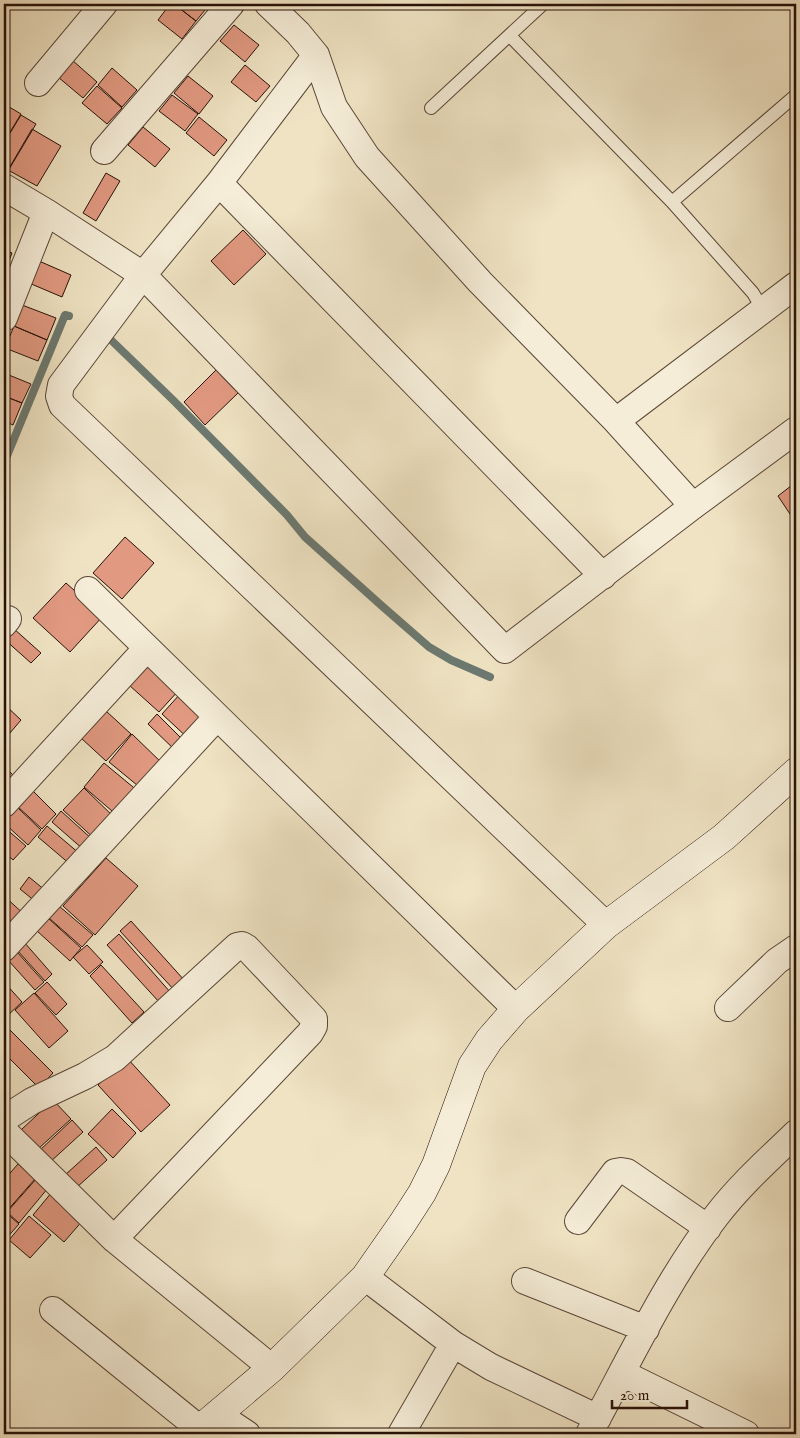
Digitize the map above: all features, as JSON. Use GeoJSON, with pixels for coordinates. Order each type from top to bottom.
{"type":"FeatureCollection","features":[{"type":"Feature","properties":{"kind":"street"},"geometry":{"type":"LineString","coordinates":[[104,150],[231,4]]}},
{"type":"Feature","properties":{"kind":"street"},"geometry":{"type":"LineString","coordinates":[[268,4],[298,33],[316,55],[334,107],[367,157],[480,282],[616,421],[693,506]]}},
{"type":"Feature","properties":{"kind":"street"},"geometry":{"type":"LineString","coordinates":[[38,83],[91,8]]}},
{"type":"Feature","properties":{"kind":"street"},"geometry":{"type":"LineString","coordinates":[[316,55],[143,275],[61,385],[59,396],[62,405],[606,925]]}},
{"type":"Feature","properties":{"kind":"street"},"geometry":{"type":"LineString","coordinates":[[218,182],[603,576]]}},
{"type":"Feature","properties":{"kind":"street"},"geometry":{"type":"LineString","coordinates":[[4,187],[143,275],[506,650],[693,506],[796,430]]}},
{"type":"Feature","properties":{"kind":"street"},"geometry":{"type":"LineString","coordinates":[[4,318],[46,212]]}},
{"type":"Feature","properties":{"kind":"street"},"geometry":{"type":"LineString","coordinates":[[616,421],[796,285]]}},
{"type":"Feature","properties":{"kind":"street"},"geometry":{"type":"LineString","coordinates":[[88,590],[516,1009]]}},
{"type":"Feature","properties":{"kind":"street"},"geometry":{"type":"LineString","coordinates":[[4,804],[148,648]]}},
{"type":"Feature","properties":{"kind":"street"},"geometry":{"type":"LineString","coordinates":[[4,948],[217,717]]}},
{"type":"Feature","properties":{"kind":"street"},"geometry":{"type":"LineString","coordinates":[[204,1426],[272,1368],[364,1277],[402,1224],[433,1172],[472,1066],[489,1040],[516,1009],[606,925],[724,837],[796,772]]}},
{"type":"Feature","properties":{"kind":"street"},"geometry":{"type":"LineString","coordinates":[[4,1119],[32,1101],[85,1076],[115,1058],[237,946],[242,945],[247,948],[314,1019],[314,1026],[310,1033],[114,1238]]}},
{"type":"Feature","properties":{"kind":"street"},"geometry":{"type":"LineString","coordinates":[[728,1008],[777,961],[796,948]]}},
{"type":"Feature","properties":{"kind":"street"},"geometry":{"type":"LineString","coordinates":[[4,1131],[114,1238],[272,1368]]}},
{"type":"Feature","properties":{"kind":"street"},"geometry":{"type":"LineString","coordinates":[[364,1277],[453,1344],[594,1426],[685,1260],[718,1214],[751,1176],[796,1133]]}},
{"type":"Feature","properties":{"kind":"street"},"geometry":{"type":"LineString","coordinates":[[578,1221],[615,1172],[621,1171],[626,1172],[708,1228]]}},
{"type":"Feature","properties":{"kind":"street"},"geometry":{"type":"LineString","coordinates":[[525,1282],[646,1329]]}},
{"type":"Feature","properties":{"kind":"street"},"geometry":{"type":"LineString","coordinates":[[53,1310],[204,1426],[247,1434]]}},
{"type":"Feature","properties":{"kind":"street"},"geometry":{"type":"LineString","coordinates":[[401,1434],[453,1344]]}},
{"type":"Feature","properties":{"kind":"street"},"geometry":{"type":"LineString","coordinates":[[622,1373],[746,1434]]}},
{"type":"Feature","properties":{"kind":"lane"},"geometry":{"type":"LineString","coordinates":[[431,108],[543,4]]}},
{"type":"Feature","properties":{"kind":"lane"},"geometry":{"type":"LineString","coordinates":[[510,36],[672,202],[753,293],[763,310]]}},
{"type":"Feature","properties":{"kind":"lane"},"geometry":{"type":"LineString","coordinates":[[672,202],[796,95]]}},
{"type":"Feature","properties":{"kind":"building"},"geometry":{"type":"Polygon","coordinates":[[[170,4],[174,4],[196,21],[182,39],[158,20],[170,4]]]}},
{"type":"Feature","properties":{"kind":"building"},"geometry":{"type":"Polygon","coordinates":[[[174,4],[210,4],[196,21],[174,4]]]}},
{"type":"Feature","properties":{"kind":"building"},"geometry":{"type":"Polygon","coordinates":[[[234,25],[259,45],[245,62],[220,41],[234,25]]]}},
{"type":"Feature","properties":{"kind":"building"},"geometry":{"type":"Polygon","coordinates":[[[72,60],[97,82],[83,98],[58,77],[72,60]]]}},
{"type":"Feature","properties":{"kind":"building"},"geometry":{"type":"Polygon","coordinates":[[[245,65],[270,86],[256,102],[231,82],[245,65]]]}},
{"type":"Feature","properties":{"kind":"building"},"geometry":{"type":"Polygon","coordinates":[[[112,68],[137,90],[122,107],[98,85],[112,68]]]}},
{"type":"Feature","properties":{"kind":"building"},"geometry":{"type":"Polygon","coordinates":[[[188,76],[213,96],[199,114],[174,93],[188,76]]]}},
{"type":"Feature","properties":{"kind":"building"},"geometry":{"type":"Polygon","coordinates":[[[97,86],[122,108],[107,124],[82,103],[97,86]]]}},
{"type":"Feature","properties":{"kind":"building"},"geometry":{"type":"Polygon","coordinates":[[[172,95],[198,114],[185,131],[159,111],[172,95]]]}},
{"type":"Feature","properties":{"kind":"building"},"geometry":{"type":"Polygon","coordinates":[[[6,105],[21,114],[4,142],[4,108],[6,105]]]}},
{"type":"Feature","properties":{"kind":"building"},"geometry":{"type":"Polygon","coordinates":[[[21,115],[36,124],[8,171],[4,168],[4,143],[21,115]]]}},
{"type":"Feature","properties":{"kind":"building"},"geometry":{"type":"Polygon","coordinates":[[[199,117],[227,140],[214,156],[186,133],[199,117]]]}},
{"type":"Feature","properties":{"kind":"building"},"geometry":{"type":"Polygon","coordinates":[[[143,127],[170,149],[155,167],[128,145],[143,127]]]}},
{"type":"Feature","properties":{"kind":"building"},"geometry":{"type":"Polygon","coordinates":[[[32,129],[61,146],[37,186],[8,170],[32,129]]]}},
{"type":"Feature","properties":{"kind":"building"},"geometry":{"type":"Polygon","coordinates":[[[106,173],[120,181],[96,221],[83,213],[106,173]]]}},
{"type":"Feature","properties":{"kind":"building"},"geometry":{"type":"Polygon","coordinates":[[[243,230],[266,254],[234,285],[211,261],[243,230]]]}},
{"type":"Feature","properties":{"kind":"building"},"geometry":{"type":"Polygon","coordinates":[[[4,250],[12,253],[4,274],[4,250]]]}},
{"type":"Feature","properties":{"kind":"building"},"geometry":{"type":"Polygon","coordinates":[[[39,261],[71,275],[62,297],[29,283],[39,261]]]}},
{"type":"Feature","properties":{"kind":"building"},"geometry":{"type":"Polygon","coordinates":[[[22,305],[56,318],[47,340],[14,326],[22,305]]]}},
{"type":"Feature","properties":{"kind":"building"},"geometry":{"type":"Polygon","coordinates":[[[14,326],[47,340],[38,361],[5,348],[14,326]]]}},
{"type":"Feature","properties":{"kind":"building"},"geometry":{"type":"Polygon","coordinates":[[[216,370],[238,393],[205,425],[184,402],[216,370]]]}},
{"type":"Feature","properties":{"kind":"building"},"geometry":{"type":"Polygon","coordinates":[[[4,373],[31,384],[22,403],[4,396],[4,373]]]}},
{"type":"Feature","properties":{"kind":"building"},"geometry":{"type":"Polygon","coordinates":[[[4,396],[22,403],[13,425],[4,421],[4,396]]]}},
{"type":"Feature","properties":{"kind":"building"},"geometry":{"type":"Polygon","coordinates":[[[796,482],[796,523],[778,496],[796,482]]]}},
{"type":"Feature","properties":{"kind":"building"},"geometry":{"type":"Polygon","coordinates":[[[125,537],[154,563],[122,599],[93,573],[125,537]]]}},
{"type":"Feature","properties":{"kind":"building"},"geometry":{"type":"Polygon","coordinates":[[[66,583],[103,616],[70,652],[33,618],[66,583]]]}},
{"type":"Feature","properties":{"kind":"building"},"geometry":{"type":"Polygon","coordinates":[[[13,628],[41,653],[31,663],[4,639],[13,628]]]}},
{"type":"Feature","properties":{"kind":"building"},"geometry":{"type":"Polygon","coordinates":[[[149,663],[179,690],[159,712],[129,685],[149,663]]]}},
{"type":"Feature","properties":{"kind":"building"},"geometry":{"type":"Polygon","coordinates":[[[181,693],[210,719],[190,740],[162,714],[181,693]]]}},
{"type":"Feature","properties":{"kind":"building"},"geometry":{"type":"Polygon","coordinates":[[[4,704],[21,720],[4,740],[4,704]]]}},
{"type":"Feature","properties":{"kind":"building"},"geometry":{"type":"Polygon","coordinates":[[[106,711],[131,734],[106,761],[81,738],[106,711]]]}},
{"type":"Feature","properties":{"kind":"building"},"geometry":{"type":"Polygon","coordinates":[[[157,714],[186,743],[177,752],[148,724],[157,714]]]}},
{"type":"Feature","properties":{"kind":"building"},"geometry":{"type":"Polygon","coordinates":[[[132,734],[165,766],[143,790],[109,762],[132,734]]]}},
{"type":"Feature","properties":{"kind":"building"},"geometry":{"type":"Polygon","coordinates":[[[104,763],[139,792],[119,817],[84,787],[104,763]]]}},
{"type":"Feature","properties":{"kind":"building"},"geometry":{"type":"Polygon","coordinates":[[[4,766],[16,778],[4,791],[4,766]]]}},
{"type":"Feature","properties":{"kind":"building"},"geometry":{"type":"Polygon","coordinates":[[[84,788],[116,819],[96,840],[63,810],[84,788]]]}},
{"type":"Feature","properties":{"kind":"building"},"geometry":{"type":"Polygon","coordinates":[[[32,790],[56,814],[42,829],[17,806],[32,790]]]}},
{"type":"Feature","properties":{"kind":"building"},"geometry":{"type":"Polygon","coordinates":[[[17,807],[41,830],[28,845],[4,823],[17,807]]]}},
{"type":"Feature","properties":{"kind":"building"},"geometry":{"type":"Polygon","coordinates":[[[61,811],[93,840],[84,850],[52,822],[61,811]]]}},
{"type":"Feature","properties":{"kind":"building"},"geometry":{"type":"Polygon","coordinates":[[[47,826],[80,854],[71,865],[38,837],[47,826]]]}},
{"type":"Feature","properties":{"kind":"building"},"geometry":{"type":"Polygon","coordinates":[[[4,827],[26,846],[13,860],[4,852],[4,827]]]}},
{"type":"Feature","properties":{"kind":"building"},"geometry":{"type":"Polygon","coordinates":[[[106,858],[138,886],[95,935],[63,906],[106,858]]]}},
{"type":"Feature","properties":{"kind":"building"},"geometry":{"type":"Polygon","coordinates":[[[29,877],[46,891],[36,902],[20,889],[29,877]]]}},
{"type":"Feature","properties":{"kind":"building"},"geometry":{"type":"Polygon","coordinates":[[[4,896],[25,915],[13,930],[4,922],[4,896]]]}},
{"type":"Feature","properties":{"kind":"building"},"geometry":{"type":"Polygon","coordinates":[[[59,906],[93,935],[82,947],[49,918],[59,906]]]}},
{"type":"Feature","properties":{"kind":"building"},"geometry":{"type":"Polygon","coordinates":[[[48,918],[81,948],[70,961],[36,930],[48,918]]]}},
{"type":"Feature","properties":{"kind":"building"},"geometry":{"type":"Polygon","coordinates":[[[131,921],[185,981],[175,991],[120,931],[131,921]]]}},
{"type":"Feature","properties":{"kind":"building"},"geometry":{"type":"Polygon","coordinates":[[[119,934],[171,993],[160,1003],[107,945],[119,934]]]}},
{"type":"Feature","properties":{"kind":"building"},"geometry":{"type":"Polygon","coordinates":[[[24,942],[52,974],[45,981],[17,950],[24,942]]]}},
{"type":"Feature","properties":{"kind":"building"},"geometry":{"type":"Polygon","coordinates":[[[87,945],[103,962],[89,974],[73,957],[87,945]]]}},
{"type":"Feature","properties":{"kind":"building"},"geometry":{"type":"Polygon","coordinates":[[[17,952],[44,982],[35,990],[8,960],[17,952]]]}},
{"type":"Feature","properties":{"kind":"building"},"geometry":{"type":"Polygon","coordinates":[[[101,965],[144,1012],[132,1023],[90,976],[101,965]]]}},
{"type":"Feature","properties":{"kind":"building"},"geometry":{"type":"Polygon","coordinates":[[[4,982],[22,1002],[4,1019],[4,982]]]}},
{"type":"Feature","properties":{"kind":"building"},"geometry":{"type":"Polygon","coordinates":[[[47,982],[67,1004],[56,1015],[35,993],[47,982]]]}},
{"type":"Feature","properties":{"kind":"building"},"geometry":{"type":"Polygon","coordinates":[[[34,993],[68,1031],[49,1048],[15,1010],[34,993]]]}},
{"type":"Feature","properties":{"kind":"building"},"geometry":{"type":"Polygon","coordinates":[[[4,1024],[53,1073],[39,1088],[4,1053],[4,1024]]]}},
{"type":"Feature","properties":{"kind":"building"},"geometry":{"type":"Polygon","coordinates":[[[127,1058],[170,1105],[141,1132],[98,1085],[127,1058]]]}},
{"type":"Feature","properties":{"kind":"building"},"geometry":{"type":"Polygon","coordinates":[[[53,1100],[71,1119],[38,1149],[21,1130],[53,1100]]]}},
{"type":"Feature","properties":{"kind":"building"},"geometry":{"type":"Polygon","coordinates":[[[112,1109],[136,1133],[113,1158],[88,1134],[112,1109]]]}},
{"type":"Feature","properties":{"kind":"building"},"geometry":{"type":"Polygon","coordinates":[[[72,1120],[83,1132],[49,1163],[39,1151],[72,1120]]]}},
{"type":"Feature","properties":{"kind":"building"},"geometry":{"type":"Polygon","coordinates":[[[96,1147],[107,1160],[76,1188],[65,1175],[96,1147]]]}},
{"type":"Feature","properties":{"kind":"building"},"geometry":{"type":"Polygon","coordinates":[[[18,1164],[35,1179],[6,1212],[4,1210],[4,1180],[18,1164]]]}},
{"type":"Feature","properties":{"kind":"building"},"geometry":{"type":"Polygon","coordinates":[[[37,1178],[48,1188],[19,1223],[7,1212],[37,1178]]]}},
{"type":"Feature","properties":{"kind":"building"},"geometry":{"type":"Polygon","coordinates":[[[52,1192],[84,1219],[64,1242],[33,1215],[52,1192]]]}},
{"type":"Feature","properties":{"kind":"building"},"geometry":{"type":"Polygon","coordinates":[[[4,1213],[19,1224],[4,1241],[4,1213]]]}},
{"type":"Feature","properties":{"kind":"building"},"geometry":{"type":"Polygon","coordinates":[[[29,1216],[51,1235],[30,1258],[9,1240],[29,1216]]]}},
{"type":"Feature","properties":{"kind":"waterway"},"geometry":{"type":"LineString","coordinates":[[4,463],[65,315],[69,316]]}},
{"type":"Feature","properties":{"kind":"waterway"},"geometry":{"type":"LineString","coordinates":[[110,339],[287,515],[305,537],[382,606],[429,647],[451,660],[490,677]]}}]}
